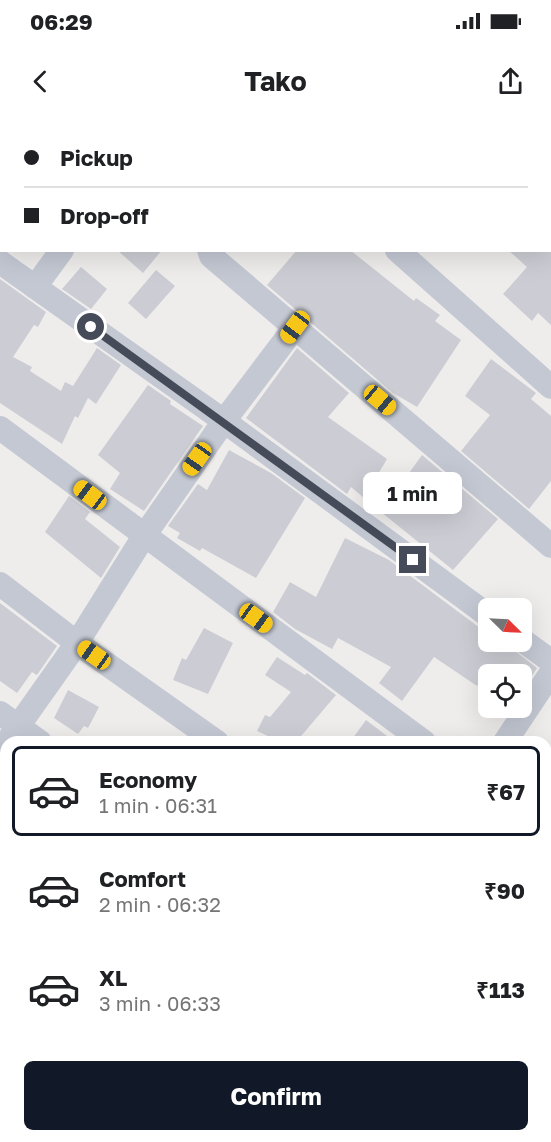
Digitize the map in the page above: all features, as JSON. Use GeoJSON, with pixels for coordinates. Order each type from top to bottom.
{"type":"FeatureCollection","features":[{"type":"Feature","properties":{"kind":"street"},"geometry":{"type":"LineString","coordinates":[[34,287],[60,252]]}},
{"type":"Feature","properties":{"kind":"street"},"geometry":{"type":"LineString","coordinates":[[210,252],[211,256],[551,546]]}},
{"type":"Feature","properties":{"kind":"street"},"geometry":{"type":"LineString","coordinates":[[399,252],[551,387]]}},
{"type":"Feature","properties":{"kind":"street"},"geometry":{"type":"LineString","coordinates":[[0,262],[224,421],[478,608]]}},
{"type":"Feature","properties":{"kind":"street"},"geometry":{"type":"LineString","coordinates":[[23,736],[8,731],[77,643],[144,536],[224,421],[295,327]]}},
{"type":"Feature","properties":{"kind":"street"},"geometry":{"type":"LineString","coordinates":[[0,428],[416,736]]}},
{"type":"Feature","properties":{"kind":"street"},"geometry":{"type":"LineString","coordinates":[[0,584],[77,643],[209,736]]}},
{"type":"Feature","properties":{"kind":"street"},"geometry":{"type":"LineString","coordinates":[[532,647],[551,661]]}},
{"type":"Feature","properties":{"kind":"street"},"geometry":{"type":"LineString","coordinates":[[509,736],[551,673]]}},
{"type":"Feature","properties":{"kind":"building"},"geometry":{"type":"Polygon","coordinates":[[[119,252],[160,252],[143,273],[119,252]]]}},
{"type":"Feature","properties":{"kind":"building"},"geometry":{"type":"Polygon","coordinates":[[[295,252],[353,252],[414,301],[416,298],[440,315],[435,321],[461,340],[417,407],[393,393],[267,285],[295,252]]]}},
{"type":"Feature","properties":{"kind":"building"},"geometry":{"type":"Polygon","coordinates":[[[510,252],[551,252],[551,325],[538,313],[532,321],[503,294],[527,267],[510,252]]]}},
{"type":"Feature","properties":{"kind":"building"},"geometry":{"type":"Polygon","coordinates":[[[81,267],[107,289],[91,309],[62,289],[81,267]]]}},
{"type":"Feature","properties":{"kind":"building"},"geometry":{"type":"Polygon","coordinates":[[[156,270],[175,286],[146,319],[128,303],[156,270]]]}},
{"type":"Feature","properties":{"kind":"building"},"geometry":{"type":"Polygon","coordinates":[[[0,279],[46,312],[38,327],[34,325],[13,357],[32,367],[30,371],[61,391],[65,382],[73,386],[97,348],[121,365],[96,404],[88,398],[78,418],[75,416],[62,444],[0,403],[0,279]]]}},
{"type":"Feature","properties":{"kind":"building"},"geometry":{"type":"Polygon","coordinates":[[[297,348],[349,393],[328,417],[387,459],[364,498],[351,487],[347,494],[246,418],[297,348]]]}},
{"type":"Feature","properties":{"kind":"building"},"geometry":{"type":"Polygon","coordinates":[[[491,359],[536,393],[531,399],[551,416],[551,481],[529,509],[461,451],[490,415],[465,396],[491,359]]]}},
{"type":"Feature","properties":{"kind":"building"},"geometry":{"type":"Polygon","coordinates":[[[148,385],[171,401],[170,404],[203,426],[144,511],[110,489],[120,473],[98,455],[148,385]]]}},
{"type":"Feature","properties":{"kind":"building"},"geometry":{"type":"Polygon","coordinates":[[[229,450],[271,473],[305,498],[256,578],[202,548],[200,551],[177,538],[180,533],[168,526],[198,484],[207,490],[229,450]]]}},
{"type":"Feature","properties":{"kind":"building"},"geometry":{"type":"Polygon","coordinates":[[[422,455],[498,519],[453,570],[381,512],[422,455]]]}},
{"type":"Feature","properties":{"kind":"building"},"geometry":{"type":"Polygon","coordinates":[[[69,496],[90,512],[85,519],[120,547],[101,578],[45,532],[69,496]]]}},
{"type":"Feature","properties":{"kind":"building"},"geometry":{"type":"Polygon","coordinates":[[[345,538],[389,560],[478,627],[478,652],[517,652],[532,664],[478,664],[477,686],[434,657],[402,701],[379,683],[391,667],[338,638],[332,649],[295,629],[273,612],[290,582],[316,597],[345,538]]]}},
{"type":"Feature","properties":{"kind":"building"},"geometry":{"type":"Polygon","coordinates":[[[0,603],[57,646],[37,675],[32,672],[17,693],[0,681],[0,603]]]}},
{"type":"Feature","properties":{"kind":"building"},"geometry":{"type":"Polygon","coordinates":[[[204,628],[233,643],[208,694],[173,680],[182,658],[186,660],[204,628]]]}},
{"type":"Feature","properties":{"kind":"building"},"geometry":{"type":"Polygon","coordinates":[[[277,657],[305,675],[307,673],[336,695],[301,736],[268,736],[257,731],[265,715],[270,717],[291,692],[265,675],[277,657]]]}},
{"type":"Feature","properties":{"kind":"building"},"geometry":{"type":"Polygon","coordinates":[[[532,664],[537,668],[532,676],[532,664]]]}},
{"type":"Feature","properties":{"kind":"building"},"geometry":{"type":"Polygon","coordinates":[[[68,690],[99,707],[88,728],[84,726],[78,734],[54,718],[68,690]]]}},
{"type":"Feature","properties":{"kind":"building"},"geometry":{"type":"Polygon","coordinates":[[[366,720],[387,736],[354,736],[366,720]]]}},
{"type":"Feature","properties":{"kind":"route"},"geometry":{"type":"LineString","coordinates":[[91,327],[224,421],[413,560]]}}]}
